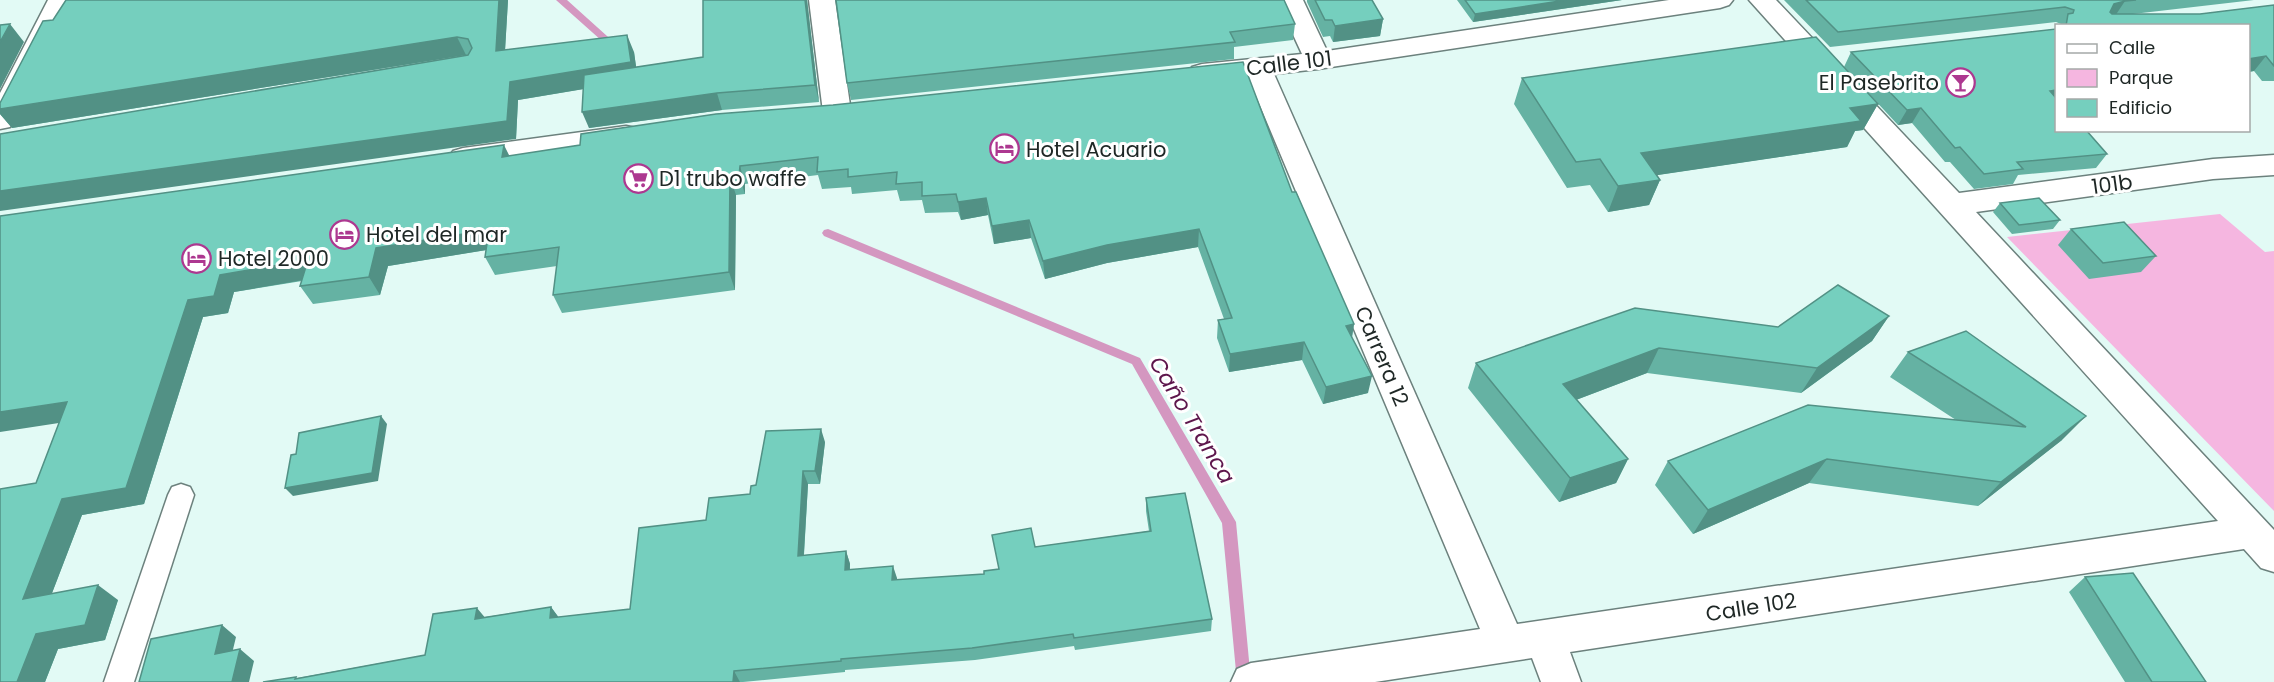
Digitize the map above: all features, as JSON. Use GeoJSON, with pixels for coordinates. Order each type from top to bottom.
{"type":"FeatureCollection","features":[{"type":"Feature","properties":{"kind":"street"},"geometry":{"type":"LineString","coordinates":[[4,134],[61,0]]}},
{"type":"Feature","properties":{"kind":"street"},"geometry":{"type":"LineString","coordinates":[[822,0],[837,112]]}},
{"type":"Feature","properties":{"kind":"street"},"geometry":{"type":"LineString","coordinates":[[1290,0],[1318,61]]}},
{"type":"Feature","properties":{"kind":"street","name":"Calle 101"},"geometry":{"type":"LineString","coordinates":[[1176,76],[1318,61],[1720,0]]}},
{"type":"Feature","properties":{"kind":"street"},"geometry":{"type":"LineString","coordinates":[[1762,0],[1830,57],[1950,205],[2263,544]]}},
{"type":"Feature","properties":{"kind":"street","name":"Carrera 12"},"geometry":{"type":"LineString","coordinates":[[1257,67],[1506,644]]}},
{"type":"Feature","properties":{"kind":"street"},"geometry":{"type":"LineString","coordinates":[[438,161],[651,131]]}},
{"type":"Feature","properties":{"kind":"street","name":"101b"},"geometry":{"type":"LineString","coordinates":[[1950,205],[2213,169],[2274,165]]}},
{"type":"Feature","properties":{"kind":"street","name":"Calle 102"},"geometry":{"type":"LineString","coordinates":[[1251,682],[1545,638],[2263,544]]}},
{"type":"Feature","properties":{"kind":"street"},"geometry":{"type":"LineString","coordinates":[[1545,638],[1561,682]]}},
{"type":"Feature","properties":{"kind":"lane"},"geometry":{"type":"LineString","coordinates":[[119,682],[181,495]]}},
{"type":"Feature","properties":{"kind":"green space"},"geometry":{"type":"Polygon","coordinates":[[[2220,214],[2265,252],[2274,251],[2274,511],[2007,237],[2220,214]]]}},
{"type":"Feature","properties":{"kind":"building"},"geometry":{"type":"Polygon","coordinates":[[[66,0],[499,0],[496,51],[627,35],[631,62],[510,82],[507,121],[0,191],[0,134],[468,55],[472,48],[468,39],[457,37],[0,109],[0,103],[43,21],[53,20],[66,0]]]}},
{"type":"Feature","properties":{"kind":"building"},"geometry":{"type":"Polygon","coordinates":[[[703,0],[805,0],[815,85],[717,93],[582,112],[584,75],[703,57],[703,0]]]}},
{"type":"Feature","properties":{"kind":"building"},"geometry":{"type":"Polygon","coordinates":[[[836,0],[1284,0],[1295,24],[1230,32],[1235,42],[847,83],[836,0]]]}},
{"type":"Feature","properties":{"kind":"building"},"geometry":{"type":"Polygon","coordinates":[[[1315,0],[1372,0],[1383,19],[1335,26],[1332,20],[1325,20],[1315,0]]]}},
{"type":"Feature","properties":{"kind":"building"},"geometry":{"type":"Polygon","coordinates":[[[1465,0],[1566,0],[1475,14],[1465,0]]]}},
{"type":"Feature","properties":{"kind":"building"},"geometry":{"type":"Polygon","coordinates":[[[1806,0],[2136,0],[2114,4],[2110,12],[2112,14],[2200,14],[2274,5],[2274,66],[2266,56],[2250,59],[2250,24],[2066,24],[2068,14],[2073,13],[2074,10],[2065,7],[1838,32],[1806,0]]]}},
{"type":"Feature","properties":{"kind":"building"},"geometry":{"type":"Polygon","coordinates":[[[10,24],[0,42],[0,25],[10,24]]]}},
{"type":"Feature","properties":{"kind":"building"},"geometry":{"type":"Polygon","coordinates":[[[2055,29],[2055,90],[2050,91],[2055,97],[2055,132],[2088,132],[2107,154],[2017,162],[2023,169],[1984,174],[1960,147],[1955,148],[1921,108],[1907,110],[1851,52],[2055,29]]]}},
{"type":"Feature","properties":{"kind":"building"},"geometry":{"type":"Polygon","coordinates":[[[1816,37],[1878,104],[1850,108],[1861,121],[1641,153],[1660,180],[1618,186],[1600,159],[1576,162],[1522,78],[1816,37]]]}},
{"type":"Feature","properties":{"kind":"building"},"geometry":{"type":"Polygon","coordinates":[[[1243,62],[1292,192],[1296,192],[1354,324],[1346,326],[1372,376],[1326,387],[1304,342],[1230,354],[1218,320],[1232,318],[1199,229],[1107,245],[1043,261],[1029,220],[992,226],[986,198],[958,202],[956,194],[922,196],[922,182],[896,184],[897,172],[848,177],[848,169],[817,172],[818,157],[740,166],[739,176],[730,177],[729,272],[553,295],[559,247],[485,257],[489,230],[376,248],[369,277],[300,286],[308,260],[220,275],[214,296],[188,300],[126,488],[62,499],[23,599],[98,585],[85,625],[36,634],[17,682],[0,682],[0,489],[36,483],[67,402],[0,412],[0,216],[504,145],[502,157],[580,145],[581,134],[716,114],[833,105],[1243,62]]]}},
{"type":"Feature","properties":{"kind":"building"},"geometry":{"type":"Polygon","coordinates":[[[2039,198],[2060,220],[2019,225],[2000,203],[2039,198]]]}},
{"type":"Feature","properties":{"kind":"building"},"geometry":{"type":"Polygon","coordinates":[[[2124,222],[2156,256],[2103,263],[2071,229],[2124,222]]]}},
{"type":"Feature","properties":{"kind":"building"},"geometry":{"type":"Polygon","coordinates":[[[1838,285],[1889,316],[1817,368],[1659,348],[1563,384],[1628,459],[1570,478],[1476,363],[1635,308],[1778,327],[1838,285]]]}},
{"type":"Feature","properties":{"kind":"building"},"geometry":{"type":"Polygon","coordinates":[[[1966,331],[2086,416],[2001,482],[1827,459],[1708,510],[1668,461],[1808,405],[2026,427],[1908,352],[1966,331]]]}},
{"type":"Feature","properties":{"kind":"building"},"geometry":{"type":"Polygon","coordinates":[[[381,416],[372,473],[285,488],[291,455],[296,454],[299,433],[381,416]]]}},
{"type":"Feature","properties":{"kind":"building"},"geometry":{"type":"Polygon","coordinates":[[[821,429],[815,471],[803,471],[798,556],[846,551],[845,570],[893,566],[892,580],[984,574],[984,571],[999,569],[992,535],[1031,528],[1035,547],[1151,531],[1146,498],[1185,493],[1212,619],[1074,638],[1073,634],[972,648],[734,671],[733,682],[263,682],[296,677],[295,679],[425,655],[433,614],[477,608],[475,619],[551,607],[550,618],[630,609],[639,528],[706,520],[709,498],[750,494],[751,486],[756,485],[766,431],[821,429]]]}},
{"type":"Feature","properties":{"kind":"building"},"geometry":{"type":"Polygon","coordinates":[[[2133,573],[2206,682],[2152,682],[2085,577],[2133,573]]]}},
{"type":"Feature","properties":{"kind":"building"},"geometry":{"type":"Polygon","coordinates":[[[222,625],[215,654],[240,649],[232,682],[139,682],[151,639],[222,625]]]}},
{"type":"Feature","properties":{"kind":"waterway","name":"Caño Tranca"},"geometry":{"type":"LineString","coordinates":[[561,0],[614,47]]}},
{"type":"Feature","properties":{"kind":"waterway","name":"Caño Tranca"},"geometry":{"type":"LineString","coordinates":[[828,233],[1136,361],[1229,522],[1244,682]]}},
{"type":"Feature","properties":{"kind":"place","name":"El Pasebrito"},"geometry":{"type":"Point","coordinates":[1960,82]}},
{"type":"Feature","properties":{"kind":"place","name":"Hotel Acuario"},"geometry":{"type":"Point","coordinates":[1005,149]}},
{"type":"Feature","properties":{"kind":"place","name":"D1 trubo waffe"},"geometry":{"type":"Point","coordinates":[638,178]}},
{"type":"Feature","properties":{"kind":"place","name":"Hotel del mar"},"geometry":{"type":"Point","coordinates":[345,234]}},
{"type":"Feature","properties":{"kind":"place","name":"Hotel 2000"},"geometry":{"type":"Point","coordinates":[197,258]}}]}
